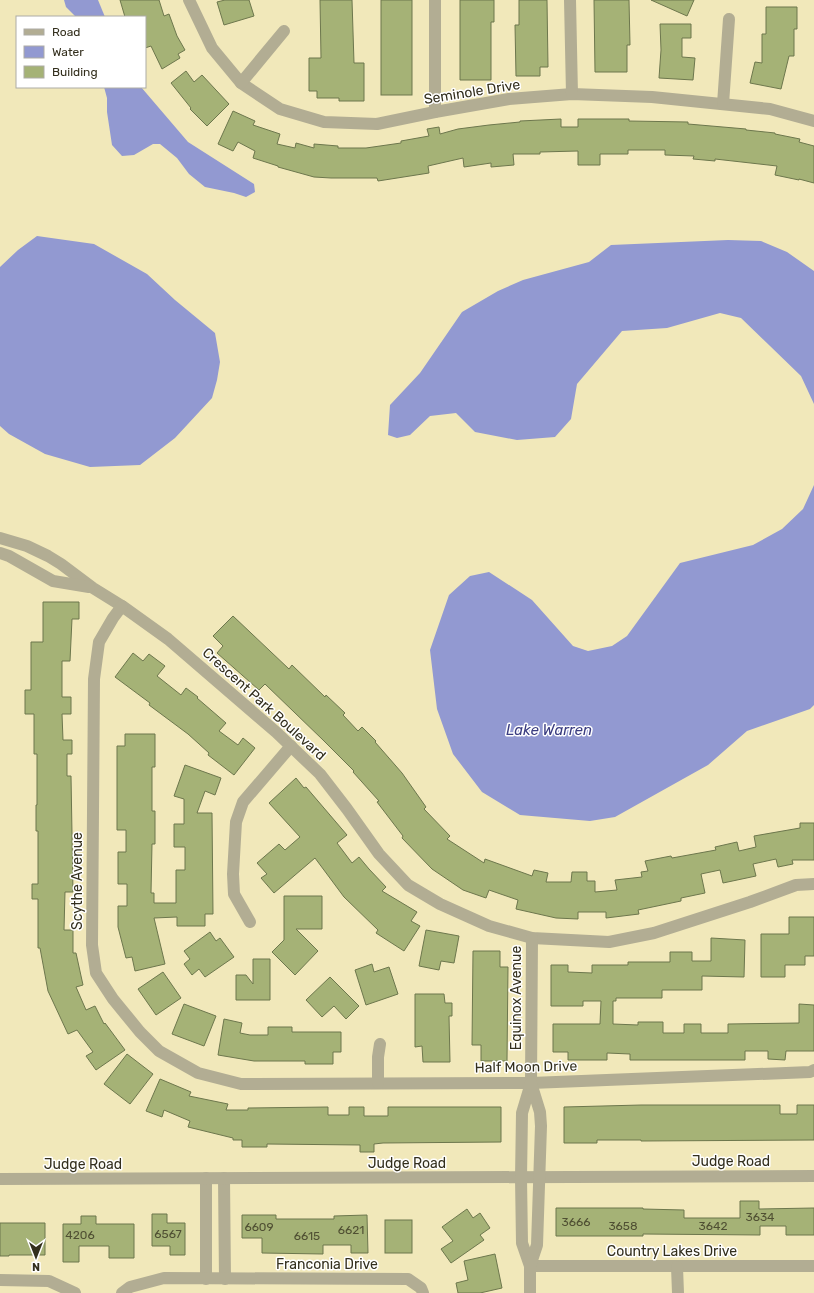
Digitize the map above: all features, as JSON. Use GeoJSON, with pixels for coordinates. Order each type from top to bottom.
{"type":"FeatureCollection","features":[{"type":"Feature","properties":{"kind":"street","name":"Seminole Drive"},"geometry":{"type":"LineString","coordinates":[[189,0],[212,48],[241,83],[280,109],[324,122],[377,124],[435,112],[509,100],[572,94],[652,97],[770,109],[814,121]]}},
{"type":"Feature","properties":{"kind":"street"},"geometry":{"type":"LineString","coordinates":[[435,0],[435,112]]}},
{"type":"Feature","properties":{"kind":"street"},"geometry":{"type":"LineString","coordinates":[[570,0],[572,94]]}},
{"type":"Feature","properties":{"kind":"street"},"geometry":{"type":"LineString","coordinates":[[723,104],[729,19]]}},
{"type":"Feature","properties":{"kind":"street"},"geometry":{"type":"LineString","coordinates":[[241,83],[284,31]]}},
{"type":"Feature","properties":{"kind":"street","name":"Crescent Park Boulevard"},"geometry":{"type":"LineString","coordinates":[[0,538],[27,546],[48,556],[168,639],[291,746],[320,774],[347,808],[379,854],[408,885],[440,904],[489,926],[532,938],[609,942],[654,933],[750,902],[796,885],[814,884]]}},
{"type":"Feature","properties":{"kind":"street","name":"Crescent Park Boulevard"},"geometry":{"type":"LineString","coordinates":[[0,553],[9,556],[53,580],[93,588]]}},
{"type":"Feature","properties":{"kind":"street"},"geometry":{"type":"LineString","coordinates":[[39,573],[48,556]]}},
{"type":"Feature","properties":{"kind":"street","name":"Scythe Avenue"},"geometry":{"type":"LineString","coordinates":[[122,606],[100,642],[94,679],[92,945],[96,973],[113,999],[140,1032],[159,1051],[198,1073],[241,1084]]}},
{"type":"Feature","properties":{"kind":"street"},"geometry":{"type":"LineString","coordinates":[[250,922],[234,894],[233,874],[236,822],[243,802],[291,746]]}},
{"type":"Feature","properties":{"kind":"street","name":"Equinox Avenue"},"geometry":{"type":"LineString","coordinates":[[530,1266],[522,1243],[521,1178],[522,1113],[531,1083],[532,938]]}},
{"type":"Feature","properties":{"kind":"street"},"geometry":{"type":"LineString","coordinates":[[378,1083],[378,1057],[380,1044]]}},
{"type":"Feature","properties":{"kind":"street","name":"Half Moon Drive"},"geometry":{"type":"LineString","coordinates":[[241,1084],[531,1083],[812,1071]]}},
{"type":"Feature","properties":{"kind":"street","name":"Equinox Avenue"},"geometry":{"type":"LineString","coordinates":[[530,1266],[537,1245],[541,1126],[540,1112],[531,1083]]}},
{"type":"Feature","properties":{"kind":"street"},"geometry":{"type":"LineString","coordinates":[[522,1126],[541,1126]]}},
{"type":"Feature","properties":{"kind":"street","name":"Judge Road"},"geometry":{"type":"LineString","coordinates":[[0,1179],[814,1176]]}},
{"type":"Feature","properties":{"kind":"street"},"geometry":{"type":"LineString","coordinates":[[206,1178],[206,1279]]}},
{"type":"Feature","properties":{"kind":"street"},"geometry":{"type":"LineString","coordinates":[[224,1178],[225,1279]]}},
{"type":"Feature","properties":{"kind":"street"},"geometry":{"type":"LineString","coordinates":[[206,1237],[225,1236]]}},
{"type":"Feature","properties":{"kind":"street"},"geometry":{"type":"LineString","coordinates":[[530,1266],[530,1293]]}},
{"type":"Feature","properties":{"kind":"street","name":"Country Lakes Drive"},"geometry":{"type":"LineString","coordinates":[[530,1266],[814,1266]]}},
{"type":"Feature","properties":{"kind":"street"},"geometry":{"type":"LineString","coordinates":[[677,1267],[678,1293]]}},
{"type":"Feature","properties":{"kind":"street","name":"Franconia Drive"},"geometry":{"type":"LineString","coordinates":[[122,1293],[130,1287],[164,1278],[408,1279],[421,1288],[423,1293]]}},
{"type":"Feature","properties":{"kind":"street"},"geometry":{"type":"LineString","coordinates":[[0,1280],[49,1281],[75,1293]]}},
{"type":"Feature","properties":{"kind":"water"},"geometry":{"type":"Polygon","coordinates":[[[64,0],[98,0],[105,16],[75,16],[66,7],[64,0]]]}},
{"type":"Feature","properties":{"kind":"water"},"geometry":{"type":"Polygon","coordinates":[[[104,88],[142,88],[188,142],[254,184],[255,192],[246,197],[205,187],[189,174],[177,158],[160,144],[153,144],[134,155],[122,156],[112,145],[107,112],[107,98],[104,88]]]}},
{"type":"Feature","properties":{"kind":"water"},"geometry":{"type":"Polygon","coordinates":[[[37,236],[94,244],[147,274],[175,300],[215,333],[220,362],[212,398],[175,438],[140,465],[90,467],[45,454],[9,434],[0,426],[0,267],[18,250],[37,236]]]}},
{"type":"Feature","properties":{"kind":"water"},"geometry":{"type":"Polygon","coordinates":[[[728,240],[761,241],[787,252],[814,271],[814,404],[801,376],[741,318],[720,313],[667,328],[622,331],[577,384],[571,419],[555,437],[517,440],[475,432],[456,413],[430,416],[410,435],[397,438],[388,435],[390,405],[420,373],[462,312],[498,291],[523,280],[589,262],[611,245],[728,240]]]}},
{"type":"Feature","properties":{"kind":"water","name":"Lake Warren"},"geometry":{"type":"Polygon","coordinates":[[[814,485],[814,705],[810,709],[747,731],[708,765],[615,817],[590,821],[520,815],[482,792],[453,754],[437,709],[430,650],[449,595],[470,576],[489,572],[532,600],[573,646],[588,651],[612,646],[627,636],[680,563],[753,545],[782,529],[803,509],[814,485]]]}},
{"type":"Feature","properties":{"kind":"building"},"geometry":{"type":"Polygon","coordinates":[[[120,0],[159,0],[164,16],[169,14],[177,36],[185,50],[178,54],[180,58],[162,69],[151,46],[146,48],[146,16],[125,16],[120,0]]]}},
{"type":"Feature","properties":{"kind":"building"},"geometry":{"type":"Polygon","coordinates":[[[225,0],[249,0],[254,16],[224,25],[217,2],[225,0]]]}},
{"type":"Feature","properties":{"kind":"building"},"geometry":{"type":"Polygon","coordinates":[[[320,0],[352,0],[354,63],[364,63],[364,101],[339,101],[339,98],[317,98],[317,91],[309,91],[309,58],[321,58],[320,0]]]}},
{"type":"Feature","properties":{"kind":"building"},"geometry":{"type":"Polygon","coordinates":[[[381,0],[412,0],[412,95],[381,95],[381,0]]]}},
{"type":"Feature","properties":{"kind":"building"},"geometry":{"type":"Polygon","coordinates":[[[460,0],[494,0],[494,22],[491,22],[491,80],[460,80],[460,0]]]}},
{"type":"Feature","properties":{"kind":"building"},"geometry":{"type":"Polygon","coordinates":[[[519,0],[547,0],[548,67],[540,67],[540,76],[516,76],[515,25],[519,25],[519,0]]]}},
{"type":"Feature","properties":{"kind":"building"},"geometry":{"type":"Polygon","coordinates":[[[594,0],[629,0],[630,45],[627,45],[627,72],[595,72],[594,0]]]}},
{"type":"Feature","properties":{"kind":"building"},"geometry":{"type":"Polygon","coordinates":[[[651,0],[694,0],[687,16],[651,0]]]}},
{"type":"Feature","properties":{"kind":"building"},"geometry":{"type":"Polygon","coordinates":[[[766,7],[797,7],[797,29],[794,29],[794,56],[789,56],[781,89],[750,83],[755,62],[762,63],[762,34],[766,34],[766,7]]]}},
{"type":"Feature","properties":{"kind":"building"},"geometry":{"type":"Polygon","coordinates":[[[660,24],[691,24],[691,38],[682,38],[682,57],[695,58],[693,80],[659,78],[661,50],[660,24]]]}},
{"type":"Feature","properties":{"kind":"building"},"geometry":{"type":"Polygon","coordinates":[[[186,71],[194,82],[202,75],[229,104],[207,126],[190,109],[191,108],[171,83],[186,71]]]}},
{"type":"Feature","properties":{"kind":"building"},"geometry":{"type":"Polygon","coordinates":[[[233,111],[255,121],[253,125],[280,134],[277,144],[295,148],[296,143],[314,148],[314,144],[338,146],[338,148],[366,148],[401,143],[401,141],[429,136],[427,129],[439,127],[440,134],[458,129],[520,121],[561,119],[561,127],[578,127],[578,119],[629,119],[629,121],[688,122],[688,124],[746,129],[775,133],[800,139],[799,142],[814,146],[814,183],[775,175],[777,166],[715,159],[715,161],[693,159],[694,156],[665,155],[665,150],[628,150],[628,154],[600,154],[600,165],[578,165],[578,151],[540,152],[540,154],[513,154],[514,165],[491,167],[491,163],[464,167],[463,158],[428,166],[429,173],[378,181],[377,178],[314,177],[253,158],[255,151],[238,142],[233,151],[218,144],[233,111]]]}},
{"type":"Feature","properties":{"kind":"building"},"geometry":{"type":"Polygon","coordinates":[[[43,602],[79,602],[79,619],[72,619],[70,661],[62,661],[62,697],[71,697],[71,714],[62,714],[63,740],[72,740],[72,754],[67,754],[67,776],[71,776],[73,892],[65,892],[64,930],[73,930],[73,953],[76,953],[83,985],[76,987],[86,1010],[95,1006],[104,1024],[105,1023],[125,1050],[96,1070],[86,1056],[93,1052],[77,1030],[68,1034],[48,991],[40,948],[38,948],[38,899],[32,899],[32,884],[38,884],[38,831],[36,831],[37,754],[34,754],[34,714],[25,714],[25,690],[31,690],[31,642],[43,642],[43,602]]]}},
{"type":"Feature","properties":{"kind":"building"},"geometry":{"type":"Polygon","coordinates":[[[233,616],[289,669],[292,665],[325,697],[326,695],[345,713],[343,715],[358,731],[362,727],[376,741],[375,742],[402,773],[426,807],[424,809],[450,836],[447,839],[484,863],[485,859],[532,876],[534,870],[548,873],[546,882],[571,882],[572,872],[587,872],[587,881],[595,881],[595,892],[617,890],[615,880],[642,877],[641,872],[648,871],[645,861],[716,850],[715,847],[737,842],[739,851],[756,847],[754,836],[800,828],[800,823],[814,823],[814,860],[792,860],[793,864],[778,867],[776,859],[753,864],[756,876],[723,883],[720,870],[701,874],[705,893],[681,898],[681,901],[638,910],[639,914],[606,918],[606,912],[578,912],[578,919],[556,918],[516,909],[518,900],[489,890],[486,898],[463,890],[432,869],[402,838],[403,836],[377,802],[379,801],[353,772],[354,771],[265,684],[259,690],[217,653],[223,646],[213,636],[233,616]]]}},
{"type":"Feature","properties":{"kind":"building"},"geometry":{"type":"Polygon","coordinates":[[[133,653],[143,661],[149,654],[165,666],[157,676],[181,695],[186,688],[198,697],[197,698],[226,723],[219,731],[238,745],[243,738],[255,748],[234,775],[208,755],[209,753],[188,734],[115,677],[133,653]]]}},
{"type":"Feature","properties":{"kind":"building"},"geometry":{"type":"Polygon","coordinates":[[[125,734],[155,734],[155,767],[152,767],[152,811],[155,811],[155,844],[152,844],[151,893],[154,893],[154,903],[176,903],[176,870],[185,870],[185,847],[174,847],[174,824],[184,824],[184,799],[174,796],[185,765],[221,778],[215,795],[205,791],[197,813],[212,813],[213,914],[205,914],[205,926],[177,926],[177,917],[154,918],[165,964],[135,971],[132,957],[126,958],[118,927],[118,906],[127,906],[127,884],[118,884],[118,852],[126,852],[126,830],[117,830],[117,746],[125,746],[125,734]]]}},
{"type":"Feature","properties":{"kind":"building"},"geometry":{"type":"Polygon","coordinates":[[[296,778],[304,788],[306,787],[347,835],[337,843],[352,863],[359,857],[386,887],[382,891],[417,912],[411,921],[420,926],[404,951],[376,933],[378,930],[344,897],[315,858],[274,893],[261,878],[267,874],[257,863],[279,844],[285,850],[300,837],[269,803],[296,778]]]}},
{"type":"Feature","properties":{"kind":"building"},"geometry":{"type":"Polygon","coordinates":[[[284,896],[322,896],[322,929],[296,929],[318,951],[295,975],[272,952],[284,940],[284,896]]]}},
{"type":"Feature","properties":{"kind":"building"},"geometry":{"type":"Polygon","coordinates":[[[789,917],[814,917],[814,956],[805,956],[805,965],[785,965],[785,977],[761,977],[761,934],[789,934],[789,917]]]}},
{"type":"Feature","properties":{"kind":"building"},"geometry":{"type":"Polygon","coordinates":[[[426,930],[459,936],[454,963],[441,961],[439,970],[419,966],[426,930]]]}},
{"type":"Feature","properties":{"kind":"building"},"geometry":{"type":"Polygon","coordinates":[[[210,932],[216,941],[220,938],[234,957],[205,977],[199,969],[192,975],[184,964],[190,959],[184,951],[210,932]]]}},
{"type":"Feature","properties":{"kind":"building"},"geometry":{"type":"Polygon","coordinates":[[[711,938],[745,940],[744,977],[702,976],[702,990],[662,990],[662,998],[616,998],[616,1001],[613,1001],[613,1024],[638,1025],[638,1022],[663,1022],[663,1033],[684,1033],[684,1024],[701,1024],[701,1033],[728,1033],[728,1024],[799,1023],[799,1004],[814,1005],[814,1051],[786,1051],[785,1060],[768,1059],[768,1051],[745,1051],[745,1060],[630,1060],[630,1054],[607,1053],[607,1060],[568,1060],[568,1052],[553,1052],[553,1024],[600,1024],[601,1001],[583,1001],[583,1006],[551,1006],[551,965],[568,965],[568,972],[592,973],[592,965],[628,965],[628,962],[670,962],[670,952],[692,952],[692,961],[711,961],[711,938]]]}},
{"type":"Feature","properties":{"kind":"building"},"geometry":{"type":"Polygon","coordinates":[[[473,951],[500,951],[500,967],[508,967],[507,1061],[481,1061],[481,1045],[472,1045],[473,951]]]}},
{"type":"Feature","properties":{"kind":"building"},"geometry":{"type":"Polygon","coordinates":[[[253,959],[270,959],[270,1000],[236,1000],[236,975],[246,975],[253,984],[253,959]]]}},
{"type":"Feature","properties":{"kind":"building"},"geometry":{"type":"Polygon","coordinates":[[[372,964],[374,972],[389,967],[398,994],[366,1005],[355,970],[372,964]]]}},
{"type":"Feature","properties":{"kind":"building"},"geometry":{"type":"Polygon","coordinates":[[[163,972],[181,998],[156,1015],[138,989],[163,972]]]}},
{"type":"Feature","properties":{"kind":"building"},"geometry":{"type":"Polygon","coordinates":[[[330,977],[359,1006],[346,1019],[334,1006],[322,1017],[306,1000],[330,977]]]}},
{"type":"Feature","properties":{"kind":"building"},"geometry":{"type":"Polygon","coordinates":[[[415,994],[444,994],[445,1003],[452,1003],[452,1016],[449,1016],[450,1062],[423,1062],[422,1046],[415,1047],[415,994]]]}},
{"type":"Feature","properties":{"kind":"building"},"geometry":{"type":"Polygon","coordinates":[[[184,1004],[216,1016],[204,1046],[172,1034],[184,1004]]]}},
{"type":"Feature","properties":{"kind":"building"},"geometry":{"type":"Polygon","coordinates":[[[224,1019],[242,1023],[240,1033],[250,1035],[268,1035],[268,1027],[292,1027],[292,1032],[341,1032],[341,1052],[333,1052],[333,1064],[305,1064],[305,1061],[254,1061],[218,1055],[224,1019]]]}},
{"type":"Feature","properties":{"kind":"building"},"geometry":{"type":"Polygon","coordinates":[[[127,1054],[153,1074],[130,1104],[104,1084],[127,1054]]]}},
{"type":"Feature","properties":{"kind":"building"},"geometry":{"type":"Polygon","coordinates":[[[160,1079],[191,1092],[189,1096],[228,1104],[226,1110],[248,1110],[248,1108],[328,1107],[328,1115],[349,1115],[349,1107],[364,1107],[364,1116],[388,1116],[388,1107],[501,1107],[501,1142],[383,1143],[374,1144],[374,1152],[360,1152],[360,1145],[267,1144],[267,1147],[242,1147],[242,1140],[233,1140],[233,1138],[188,1127],[190,1121],[164,1110],[162,1117],[146,1111],[160,1079]]]}},
{"type":"Feature","properties":{"kind":"building"},"geometry":{"type":"Polygon","coordinates":[[[641,1105],[780,1105],[780,1114],[797,1114],[797,1105],[814,1105],[814,1140],[597,1140],[597,1143],[564,1143],[564,1107],[641,1105]]]}},
{"type":"Feature","properties":{"kind":"building"},"geometry":{"type":"Polygon","coordinates":[[[740,1201],[759,1201],[759,1209],[814,1208],[814,1235],[786,1235],[786,1226],[760,1226],[760,1235],[643,1234],[643,1236],[556,1236],[556,1208],[643,1208],[684,1210],[684,1218],[740,1218],[740,1201]]]}},
{"type":"Feature","properties":{"kind":"building"},"geometry":{"type":"Polygon","coordinates":[[[467,1209],[473,1218],[480,1213],[490,1228],[480,1235],[484,1240],[451,1263],[441,1249],[453,1241],[442,1227],[467,1209]]]}},
{"type":"Feature","properties":{"kind":"building"},"geometry":{"type":"Polygon","coordinates":[[[152,1214],[167,1214],[167,1223],[185,1223],[185,1255],[170,1255],[170,1246],[152,1246],[152,1214]]]}},
{"type":"Feature","properties":{"kind":"building"},"geometry":{"type":"Polygon","coordinates":[[[242,1215],[276,1215],[276,1219],[334,1219],[334,1216],[367,1215],[368,1253],[351,1253],[351,1245],[323,1245],[323,1254],[262,1253],[262,1238],[242,1238],[242,1215]]]}},
{"type":"Feature","properties":{"kind":"building"},"geometry":{"type":"Polygon","coordinates":[[[81,1216],[96,1216],[96,1224],[134,1224],[134,1258],[109,1258],[109,1246],[79,1246],[79,1262],[63,1262],[63,1224],[81,1224],[81,1216]]]}},
{"type":"Feature","properties":{"kind":"building"},"geometry":{"type":"Polygon","coordinates":[[[385,1220],[412,1220],[412,1253],[385,1253],[385,1220]]]}},
{"type":"Feature","properties":{"kind":"building"},"geometry":{"type":"Polygon","coordinates":[[[0,1223],[45,1223],[45,1255],[0,1256],[0,1223]]]}},
{"type":"Feature","properties":{"kind":"building"},"geometry":{"type":"Polygon","coordinates":[[[495,1254],[502,1288],[480,1293],[458,1293],[456,1283],[468,1280],[464,1261],[495,1254]]]}}]}
